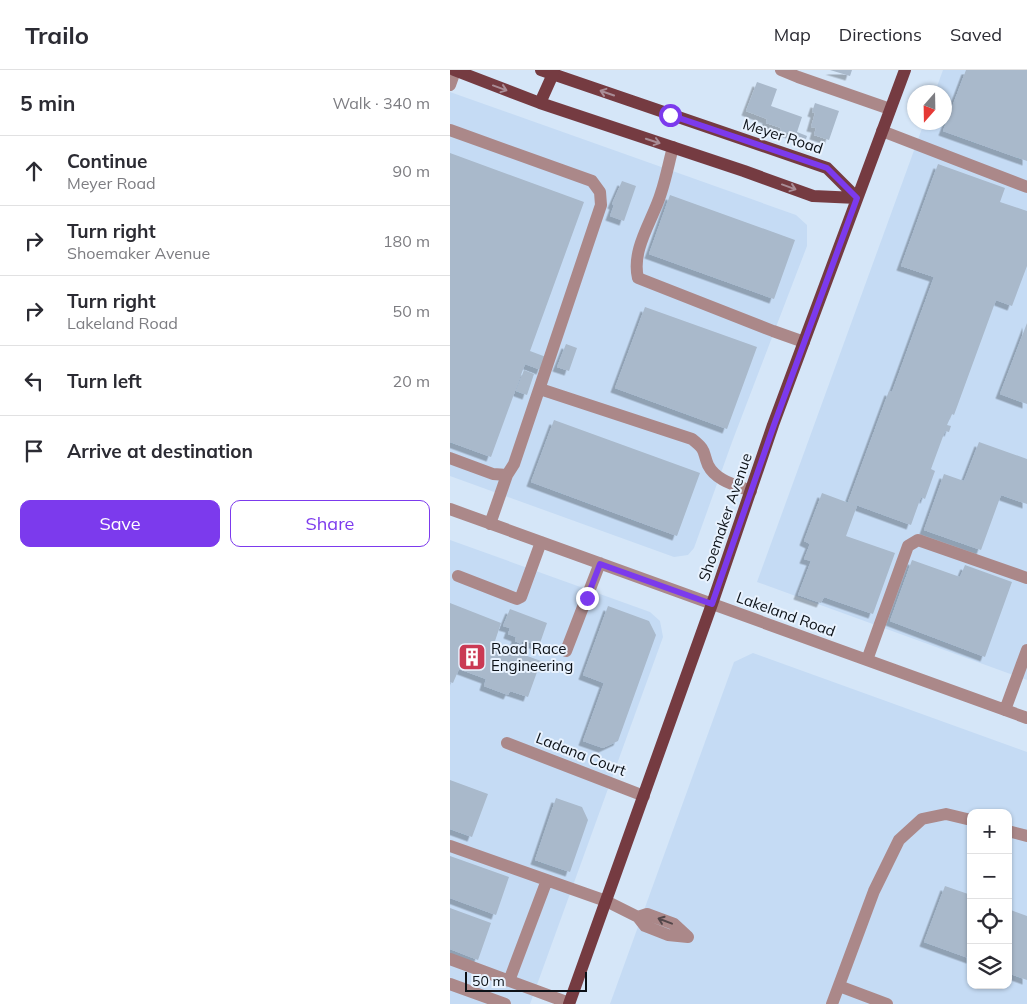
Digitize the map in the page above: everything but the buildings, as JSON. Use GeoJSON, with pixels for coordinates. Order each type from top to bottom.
{"type":"FeatureCollection","features":[{"type":"Feature","properties":{"kind":"main road"},"geometry":{"type":"LineString","coordinates":[[455,70],[540,103],[813,196],[857,198]]}},
{"type":"Feature","properties":{"kind":"main road","name":"Shoemaker Avenue"},"geometry":{"type":"LineString","coordinates":[[569,1004],[804,342],[905,70]]}},
{"type":"Feature","properties":{"kind":"main road"},"geometry":{"type":"LineString","coordinates":[[540,103],[547,72]]}},
{"type":"Feature","properties":{"kind":"main road","name":"Meyer Road"},"geometry":{"type":"LineString","coordinates":[[547,72],[827,168],[857,198]]}},
{"type":"Feature","properties":{"kind":"street"},"geometry":{"type":"LineString","coordinates":[[450,85],[455,70]]}},
{"type":"Feature","properties":{"kind":"street"},"geometry":{"type":"LineString","coordinates":[[781,70],[890,109]]}},
{"type":"Feature","properties":{"kind":"street"},"geometry":{"type":"LineString","coordinates":[[450,130],[592,181],[600,192],[601,205],[514,464],[507,475],[490,524]]}},
{"type":"Feature","properties":{"kind":"street"},"geometry":{"type":"LineString","coordinates":[[882,131],[1027,187]]}},
{"type":"Feature","properties":{"kind":"street"},"geometry":{"type":"LineString","coordinates":[[673,147],[661,194],[640,245],[636,269],[638,278],[773,332],[804,342]]}},
{"type":"Feature","properties":{"kind":"street"},"geometry":{"type":"LineString","coordinates":[[540,389],[692,439],[704,449],[709,466],[720,479],[751,491]]}},
{"type":"Feature","properties":{"kind":"street"},"geometry":{"type":"LineString","coordinates":[[450,458],[493,474],[507,475]]}},
{"type":"Feature","properties":{"kind":"street","name":"Lakeland Road"},"geometry":{"type":"LineString","coordinates":[[450,509],[1027,718]]}},
{"type":"Feature","properties":{"kind":"street"},"geometry":{"type":"LineString","coordinates":[[867,660],[908,546],[918,540],[1027,578]]}},
{"type":"Feature","properties":{"kind":"street"},"geometry":{"type":"LineString","coordinates":[[458,576],[517,599],[521,597],[541,542]]}},
{"type":"Feature","properties":{"kind":"street"},"geometry":{"type":"LineString","coordinates":[[566,651],[600,564]]}},
{"type":"Feature","properties":{"kind":"street"},"geometry":{"type":"LineString","coordinates":[[1005,710],[1027,650]]}},
{"type":"Feature","properties":{"kind":"street","name":"Ladana Court"},"geometry":{"type":"LineString","coordinates":[[507,743],[644,796]]}},
{"type":"Feature","properties":{"kind":"street"},"geometry":{"type":"LineString","coordinates":[[832,1004],[874,891],[899,840],[922,820],[946,814],[967,819]]}},
{"type":"Feature","properties":{"kind":"street"},"geometry":{"type":"LineString","coordinates":[[1012,832],[1027,836]]}},
{"type":"Feature","properties":{"kind":"street"},"geometry":{"type":"LineString","coordinates":[[450,846],[606,901],[638,917]]}},
{"type":"Feature","properties":{"kind":"street"},"geometry":{"type":"LineString","coordinates":[[509,981],[547,880]]}},
{"type":"Feature","properties":{"kind":"street"},"geometry":{"type":"LineString","coordinates":[[450,959],[569,1004]]}},
{"type":"Feature","properties":{"kind":"street"},"geometry":{"type":"LineString","coordinates":[[450,984],[505,1004]]}},
{"type":"Feature","properties":{"kind":"street"},"geometry":{"type":"LineString","coordinates":[[839,986],[887,1004]]}},
{"type":"Feature","properties":{"kind":"shaded area"},"geometry":{"type":"Polygon","coordinates":[[[943,70],[1027,70],[1027,680],[757,582],[921,130],[952,130],[952,85],[938,85],[943,70]]]}},
{"type":"Feature","properties":{"kind":"shaded area"},"geometry":{"type":"Polygon","coordinates":[[[450,92],[796,215],[807,225],[807,246],[732,442],[694,548],[688,555],[674,557],[450,476],[450,92]]]}},
{"type":"Feature","properties":{"kind":"shaded area"},"geometry":{"type":"Polygon","coordinates":[[[450,540],[650,612],[660,621],[663,637],[530,1004],[450,1004],[450,540]]]}},
{"type":"Feature","properties":{"kind":"shaded area"},"geometry":{"type":"Polygon","coordinates":[[[753,653],[1027,752],[1027,1004],[610,1004],[734,662],[753,653]]]}},
{"type":"Feature","properties":{"kind":"place","name":"Road Race Engineering"},"geometry":{"type":"Point","coordinates":[472,657]}},
{"type":"Feature","properties":{"kind":"route"},"geometry":{"type":"LineString","coordinates":[[587,598],[600,564],[712,604],[774,425],[857,198],[827,168],[670,115]]}}]}
